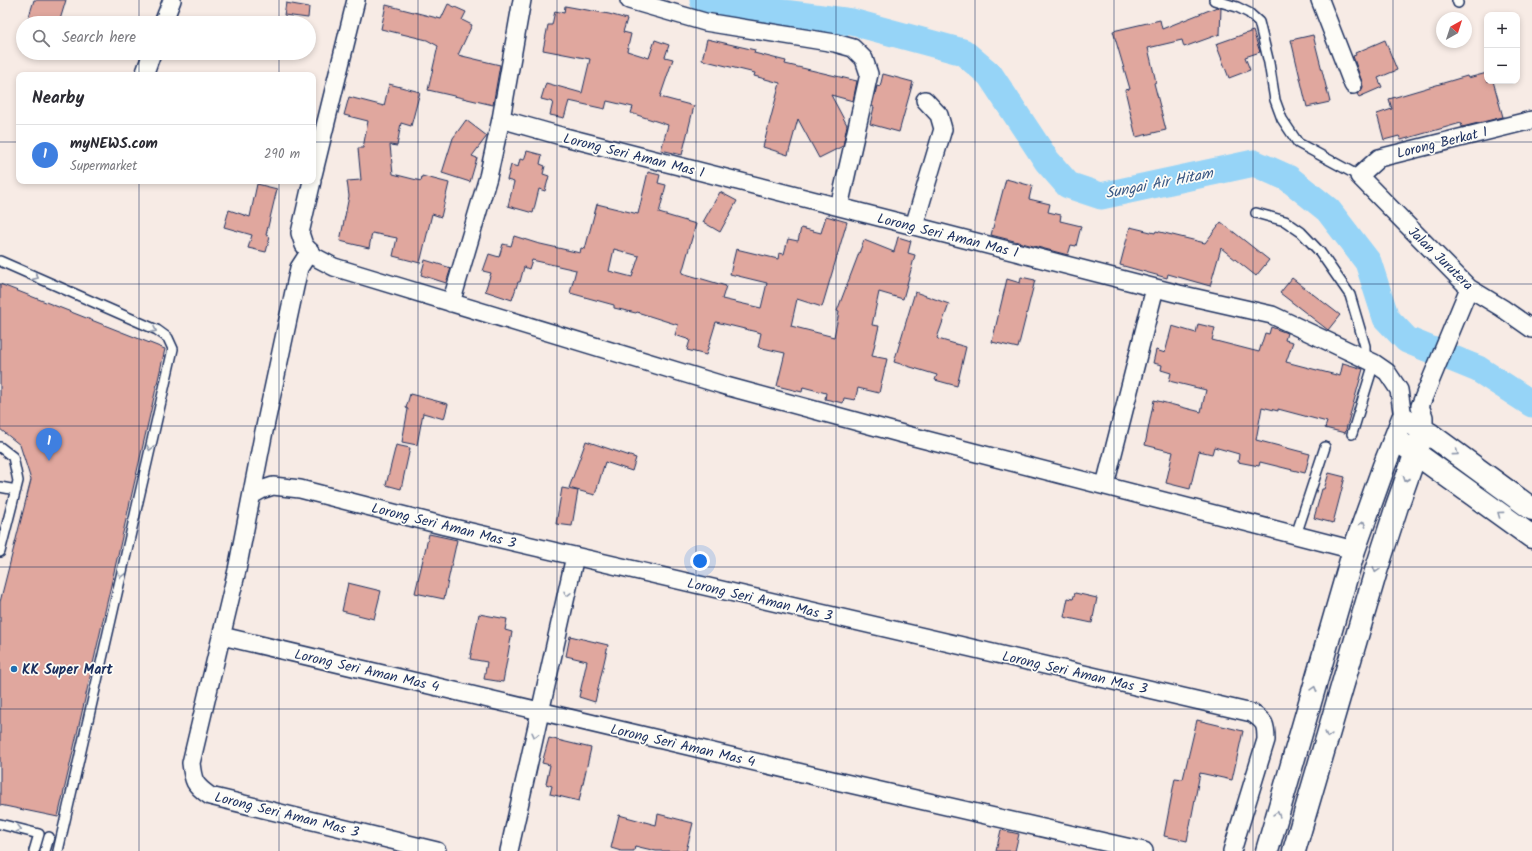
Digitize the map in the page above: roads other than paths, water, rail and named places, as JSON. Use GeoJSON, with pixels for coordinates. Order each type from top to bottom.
{"type":"FeatureCollection","features":[{"type":"Feature","properties":{"kind":"main road"},"geometry":{"type":"LineString","coordinates":[[1267,851],[1354,550],[1395,439],[1412,412],[1424,430],[1532,509]]}},
{"type":"Feature","properties":{"kind":"main road"},"geometry":{"type":"LineString","coordinates":[[1294,851],[1376,571],[1424,430]]}},
{"type":"Feature","properties":{"kind":"main road"},"geometry":{"type":"LineString","coordinates":[[1395,439],[1416,452],[1532,537]]}},
{"type":"Feature","properties":{"kind":"street"},"geometry":{"type":"LineString","coordinates":[[166,16],[172,0]]}},
{"type":"Feature","properties":{"kind":"street"},"geometry":{"type":"LineString","coordinates":[[316,163],[356,0]]}},
{"type":"Feature","properties":{"kind":"street"},"geometry":{"type":"LineString","coordinates":[[451,303],[488,177],[501,119],[522,0]]}},
{"type":"Feature","properties":{"kind":"street"},"geometry":{"type":"LineString","coordinates":[[629,0],[705,22],[835,43],[853,48],[864,58],[869,74],[838,206]]}},
{"type":"Feature","properties":{"kind":"street"},"geometry":{"type":"LineString","coordinates":[[1320,0],[1353,85]]}},
{"type":"Feature","properties":{"kind":"street"},"geometry":{"type":"LineString","coordinates":[[145,72],[149,60]]}},
{"type":"Feature","properties":{"kind":"street"},"geometry":{"type":"LineString","coordinates":[[914,226],[943,129],[939,115],[924,100]]}},
{"type":"Feature","properties":{"kind":"street","name":"Lorong Seri Aman Mas 1"},"geometry":{"type":"LineString","coordinates":[[501,119],[561,136],[1155,288],[1272,315],[1375,365]]}},
{"type":"Feature","properties":{"kind":"street","name":"Lorong Berkat 1"},"geometry":{"type":"LineString","coordinates":[[1359,176],[1379,158],[1532,120]]}},
{"type":"Feature","properties":{"kind":"street","name":"Jalan Jurutera"},"geometry":{"type":"LineString","coordinates":[[1359,176],[1469,288],[1502,308],[1532,329]]}},
{"type":"Feature","properties":{"kind":"street"},"geometry":{"type":"LineString","coordinates":[[311,184],[300,233],[304,245],[315,257],[334,267],[726,386],[899,433],[1354,550]]}},
{"type":"Feature","properties":{"kind":"street","name":"Lorong Seri Aman Mas 3"},"geometry":{"type":"LineString","coordinates":[[310,251],[299,268],[237,570],[190,762],[192,776],[198,788],[210,796],[437,851]]}},
{"type":"Feature","properties":{"kind":"street"},"geometry":{"type":"LineString","coordinates":[[1105,485],[1155,288]]}},
{"type":"Feature","properties":{"kind":"street"},"geometry":{"type":"LineString","coordinates":[[1375,365],[1399,390],[1412,412],[1426,390],[1469,288]]}},
{"type":"Feature","properties":{"kind":"street","name":"Lorong Seri Aman Mas 3"},"geometry":{"type":"LineString","coordinates":[[252,495],[260,490],[273,486],[300,489],[575,556],[1252,713],[1265,724],[1266,740],[1232,851]]}},
{"type":"Feature","properties":{"kind":"street"},"geometry":{"type":"LineString","coordinates":[[509,851],[575,556]]}},
{"type":"Feature","properties":{"kind":"street","name":"Lorong Seri Aman Mas 4"},"geometry":{"type":"LineString","coordinates":[[222,636],[811,775],[1144,851]]}},
{"type":"Feature","properties":{"kind":"lane"},"geometry":{"type":"LineString","coordinates":[[1214,0],[1249,13],[1258,22],[1275,100],[1282,119],[1298,143],[1359,176]]}},
{"type":"Feature","properties":{"kind":"lane"},"geometry":{"type":"LineString","coordinates":[[1256,213],[1285,221],[1301,232],[1320,252],[1350,295],[1365,346],[1375,365],[1352,434]]}},
{"type":"Feature","properties":{"kind":"lane"},"geometry":{"type":"LineString","coordinates":[[0,261],[157,330],[168,338],[173,349],[59,847],[49,839],[45,851]]}},
{"type":"Feature","properties":{"kind":"lane"},"geometry":{"type":"LineString","coordinates":[[0,447],[13,457],[18,481],[0,552]]}},
{"type":"Feature","properties":{"kind":"lane"},"geometry":{"type":"LineString","coordinates":[[1296,535],[1325,447]]}},
{"type":"Feature","properties":{"kind":"lane"},"geometry":{"type":"LineString","coordinates":[[0,487],[16,490]]}},
{"type":"Feature","properties":{"kind":"lane"},"geometry":{"type":"LineString","coordinates":[[0,824],[38,834],[34,851]]}},
{"type":"Feature","properties":{"kind":"waterway","name":"Sungai Air Hitam"},"geometry":{"type":"LineString","coordinates":[[703,0],[723,5],[852,22],[963,52],[990,75],[1047,161],[1068,185],[1101,196],[1254,163],[1288,178],[1328,210],[1368,262],[1386,318],[1407,340],[1478,369],[1532,404]]}},
{"type":"Feature","properties":{"kind":"place","name":"myNEWS.com"},"geometry":{"type":"Point","coordinates":[49,461]}},
{"type":"Feature","properties":{"kind":"place","name":"KK Super Mart"},"geometry":{"type":"Point","coordinates":[14,669]}}]}
